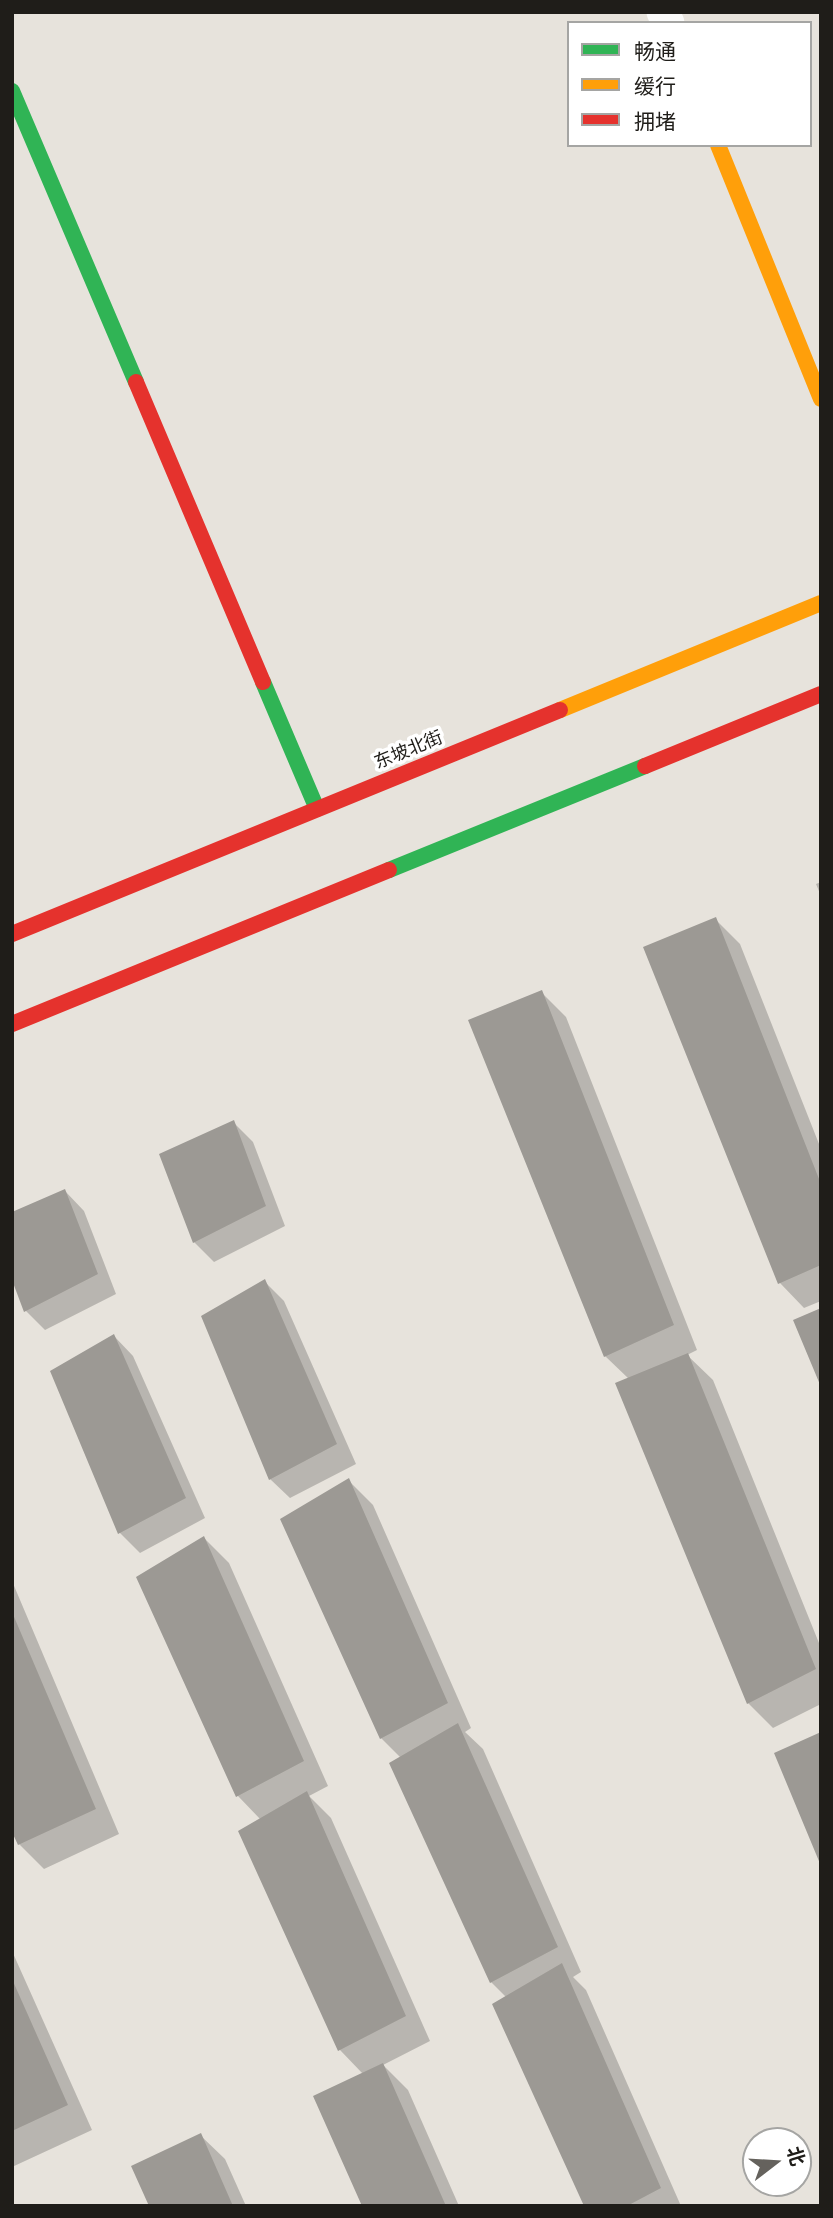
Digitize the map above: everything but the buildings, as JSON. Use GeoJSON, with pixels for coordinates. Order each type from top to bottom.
{"type":"FeatureCollection","features":[{"type":"Feature","properties":{"kind":"main road"},"geometry":{"type":"LineString","coordinates":[[12,91],[317,809]]}},
{"type":"Feature","properties":{"kind":"main road"},"geometry":{"type":"LineString","coordinates":[[719,147],[821,399]]}},
{"type":"Feature","properties":{"kind":"main road","name":"东坡北街"},"geometry":{"type":"LineString","coordinates":[[12,934],[821,603]]}},
{"type":"Feature","properties":{"kind":"main road"},"geometry":{"type":"LineString","coordinates":[[12,1024],[821,694]]}},
{"type":"Feature","properties":{"kind":"traffic: fast"},"geometry":{"type":"LineString","coordinates":[[12,91],[136,382]]}},
{"type":"Feature","properties":{"kind":"traffic: fast"},"geometry":{"type":"LineString","coordinates":[[263,682],[317,809]]}},
{"type":"Feature","properties":{"kind":"traffic: fast"},"geometry":{"type":"LineString","coordinates":[[389,870],[645,766]]}},
{"type":"Feature","properties":{"kind":"traffic: slow"},"geometry":{"type":"LineString","coordinates":[[719,147],[821,399]]}},
{"type":"Feature","properties":{"kind":"traffic: slow"},"geometry":{"type":"LineString","coordinates":[[560,710],[821,603]]}},
{"type":"Feature","properties":{"kind":"traffic: jam"},"geometry":{"type":"LineString","coordinates":[[136,382],[263,682]]}},
{"type":"Feature","properties":{"kind":"traffic: jam"},"geometry":{"type":"LineString","coordinates":[[645,766],[821,694]]}},
{"type":"Feature","properties":{"kind":"traffic: jam"},"geometry":{"type":"LineString","coordinates":[[12,934],[560,710]]}},
{"type":"Feature","properties":{"kind":"traffic: jam"},"geometry":{"type":"LineString","coordinates":[[12,1024],[389,870]]}}]}
